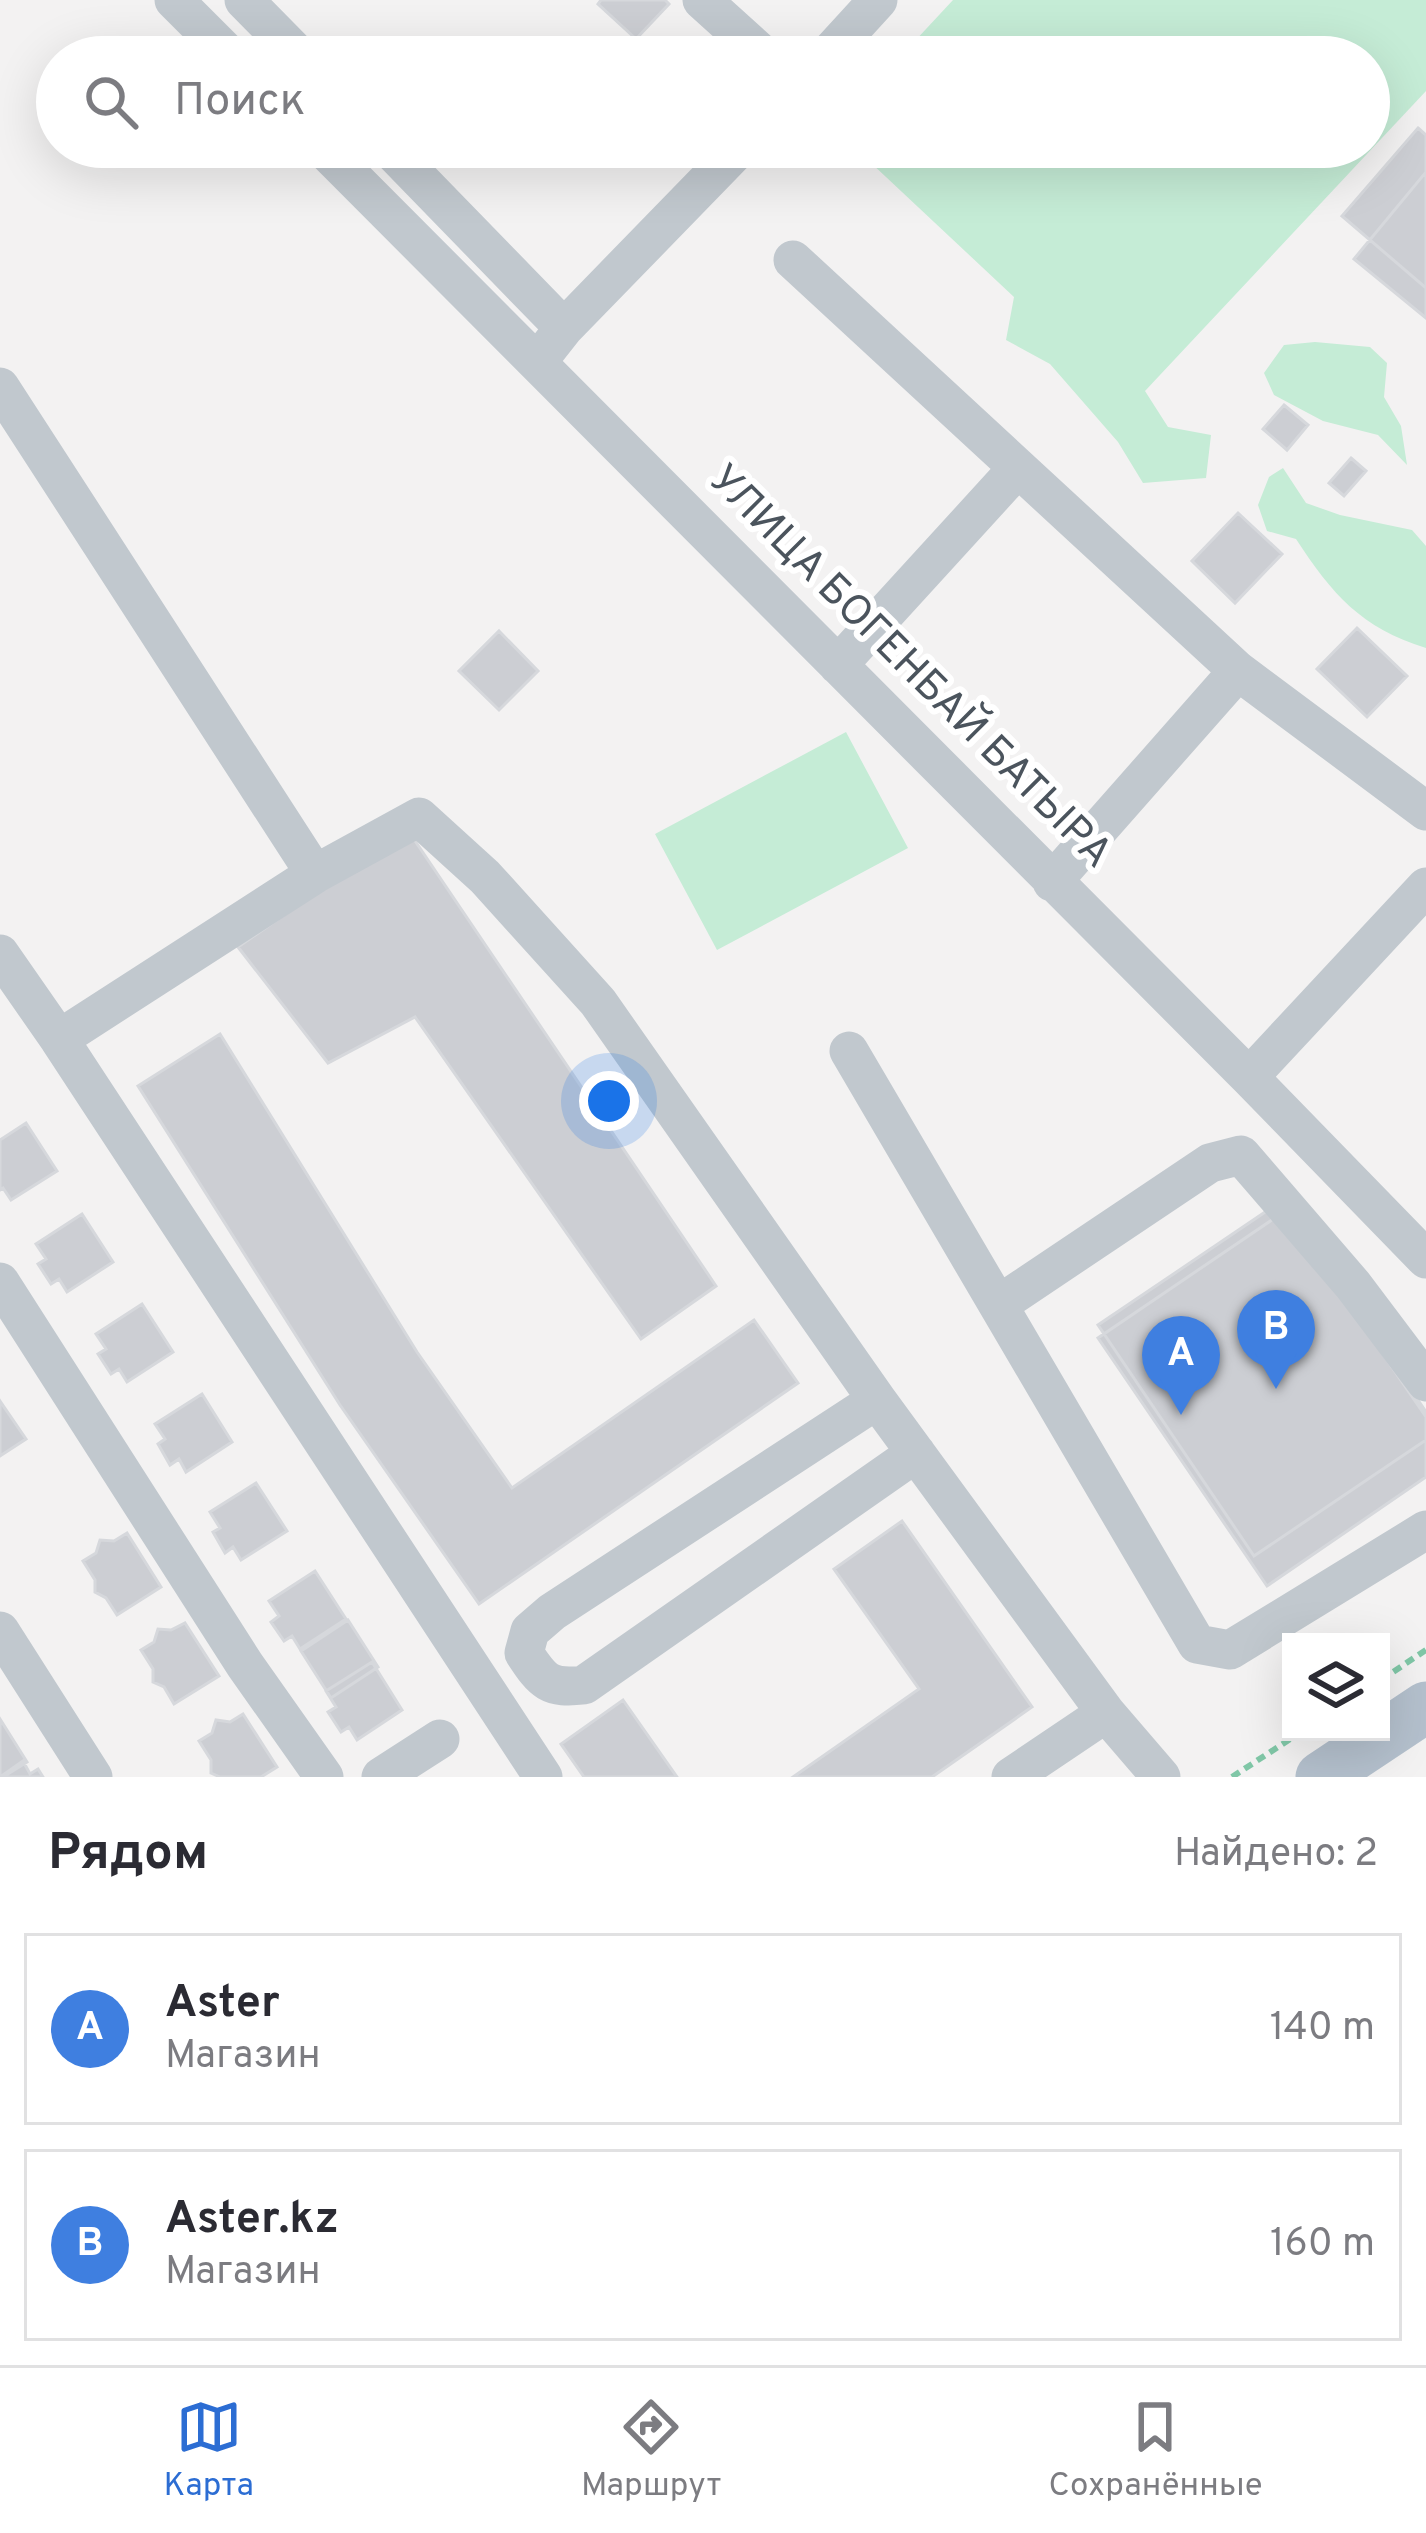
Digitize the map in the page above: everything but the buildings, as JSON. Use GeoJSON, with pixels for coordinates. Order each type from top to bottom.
{"type":"FeatureCollection","features":[{"type":"Feature","properties":{"kind":"main road"},"geometry":{"type":"LineString","coordinates":[[1321,1777],[1426,1708]]}},
{"type":"Feature","properties":{"kind":"street"},"geometry":{"type":"LineString","coordinates":[[174,0],[211,36]]}},
{"type":"Feature","properties":{"kind":"street"},"geometry":{"type":"LineString","coordinates":[[244,0],[279,36]]}},
{"type":"Feature","properties":{"kind":"street"},"geometry":{"type":"LineString","coordinates":[[702,0],[741,36]]}},
{"type":"Feature","properties":{"kind":"street"},"geometry":{"type":"LineString","coordinates":[[845,36],[878,0]]}},
{"type":"Feature","properties":{"kind":"street","name":"УЛИЦА БОГЕНБАЙ БАТЫРА"},"geometry":{"type":"LineString","coordinates":[[343,168],[1426,1259]]}},
{"type":"Feature","properties":{"kind":"street"},"geometry":{"type":"LineString","coordinates":[[408,168],[564,328]]}},
{"type":"Feature","properties":{"kind":"street"},"geometry":{"type":"LineString","coordinates":[[538,361],[564,328],[720,168]]}},
{"type":"Feature","properties":{"kind":"street"},"geometry":{"type":"LineString","coordinates":[[794,260],[1238,671],[1426,811]]}},
{"type":"Feature","properties":{"kind":"street"},"geometry":{"type":"LineString","coordinates":[[0,387],[315,874]]}},
{"type":"Feature","properties":{"kind":"street"},"geometry":{"type":"LineString","coordinates":[[838,665],[1016,469]]}},
{"type":"Feature","properties":{"kind":"street"},"geometry":{"type":"LineString","coordinates":[[1052,882],[1238,671]]}},
{"type":"Feature","properties":{"kind":"street"},"geometry":{"type":"LineString","coordinates":[[59,1039],[315,874],[419,818],[485,877],[598,1002],[877,1400],[1106,1712],[1161,1777]]}},
{"type":"Feature","properties":{"kind":"street"},"geometry":{"type":"LineString","coordinates":[[1249,1077],[1426,887]]}},
{"type":"Feature","properties":{"kind":"street"},"geometry":{"type":"LineString","coordinates":[[0,954],[543,1777]]}},
{"type":"Feature","properties":{"kind":"street"},"geometry":{"type":"LineString","coordinates":[[849,1051],[1197,1644],[1230,1650],[1426,1530]]}},
{"type":"Feature","properties":{"kind":"street"},"geometry":{"type":"LineString","coordinates":[[998,1305],[1210,1163],[1241,1155],[1353,1285],[1426,1382]]}},
{"type":"Feature","properties":{"kind":"street"},"geometry":{"type":"LineString","coordinates":[[0,1282],[245,1665],[324,1777]]}},
{"type":"Feature","properties":{"kind":"street"},"geometry":{"type":"LineString","coordinates":[[877,1400],[552,1612],[530,1631],[524,1653],[540,1678],[561,1688],[584,1684],[916,1453]]}},
{"type":"Feature","properties":{"kind":"street"},"geometry":{"type":"LineString","coordinates":[[0,1631],[93,1777]]}},
{"type":"Feature","properties":{"kind":"street"},"geometry":{"type":"LineString","coordinates":[[1011,1777],[1106,1712]]}},
{"type":"Feature","properties":{"kind":"street"},"geometry":{"type":"LineString","coordinates":[[381,1777],[440,1739]]}},
{"type":"Feature","properties":{"kind":"path"},"geometry":{"type":"LineString","coordinates":[[1390,1674],[1426,1650]]}},
{"type":"Feature","properties":{"kind":"path"},"geometry":{"type":"LineString","coordinates":[[1232,1777],[1287,1741]]}},
{"type":"Feature","properties":{"kind":"green space"},"geometry":{"type":"Polygon","coordinates":[[[953,0],[1426,0],[1426,91],[1390,129],[1390,36],[920,36],[953,0]]]}},
{"type":"Feature","properties":{"kind":"green space"},"geometry":{"type":"Polygon","coordinates":[[[876,168],[1354,168],[1145,391],[1168,427],[1211,435],[1206,478],[1143,483],[1118,442],[1050,364],[1006,340],[1014,297],[876,168]]]}},
{"type":"Feature","properties":{"kind":"green space"},"geometry":{"type":"Polygon","coordinates":[[[1315,342],[1370,347],[1387,363],[1384,397],[1401,426],[1407,465],[1378,435],[1323,421],[1274,395],[1264,373],[1284,345],[1315,342]]]}},
{"type":"Feature","properties":{"kind":"green space"},"geometry":{"type":"Polygon","coordinates":[[[1283,468],[1306,503],[1412,530],[1426,546],[1426,648],[1366,619],[1322,576],[1296,539],[1267,531],[1258,505],[1269,477],[1283,468]]]}},
{"type":"Feature","properties":{"kind":"green space"},"geometry":{"type":"Polygon","coordinates":[[[846,732],[908,848],[717,950],[655,834],[846,732]]]}},
{"type":"Feature","properties":{"kind":"place","name":"Aster.kz"},"geometry":{"type":"Point","coordinates":[1276,1389]}},
{"type":"Feature","properties":{"kind":"place","name":"Aster"},"geometry":{"type":"Point","coordinates":[1181,1415]}}]}
